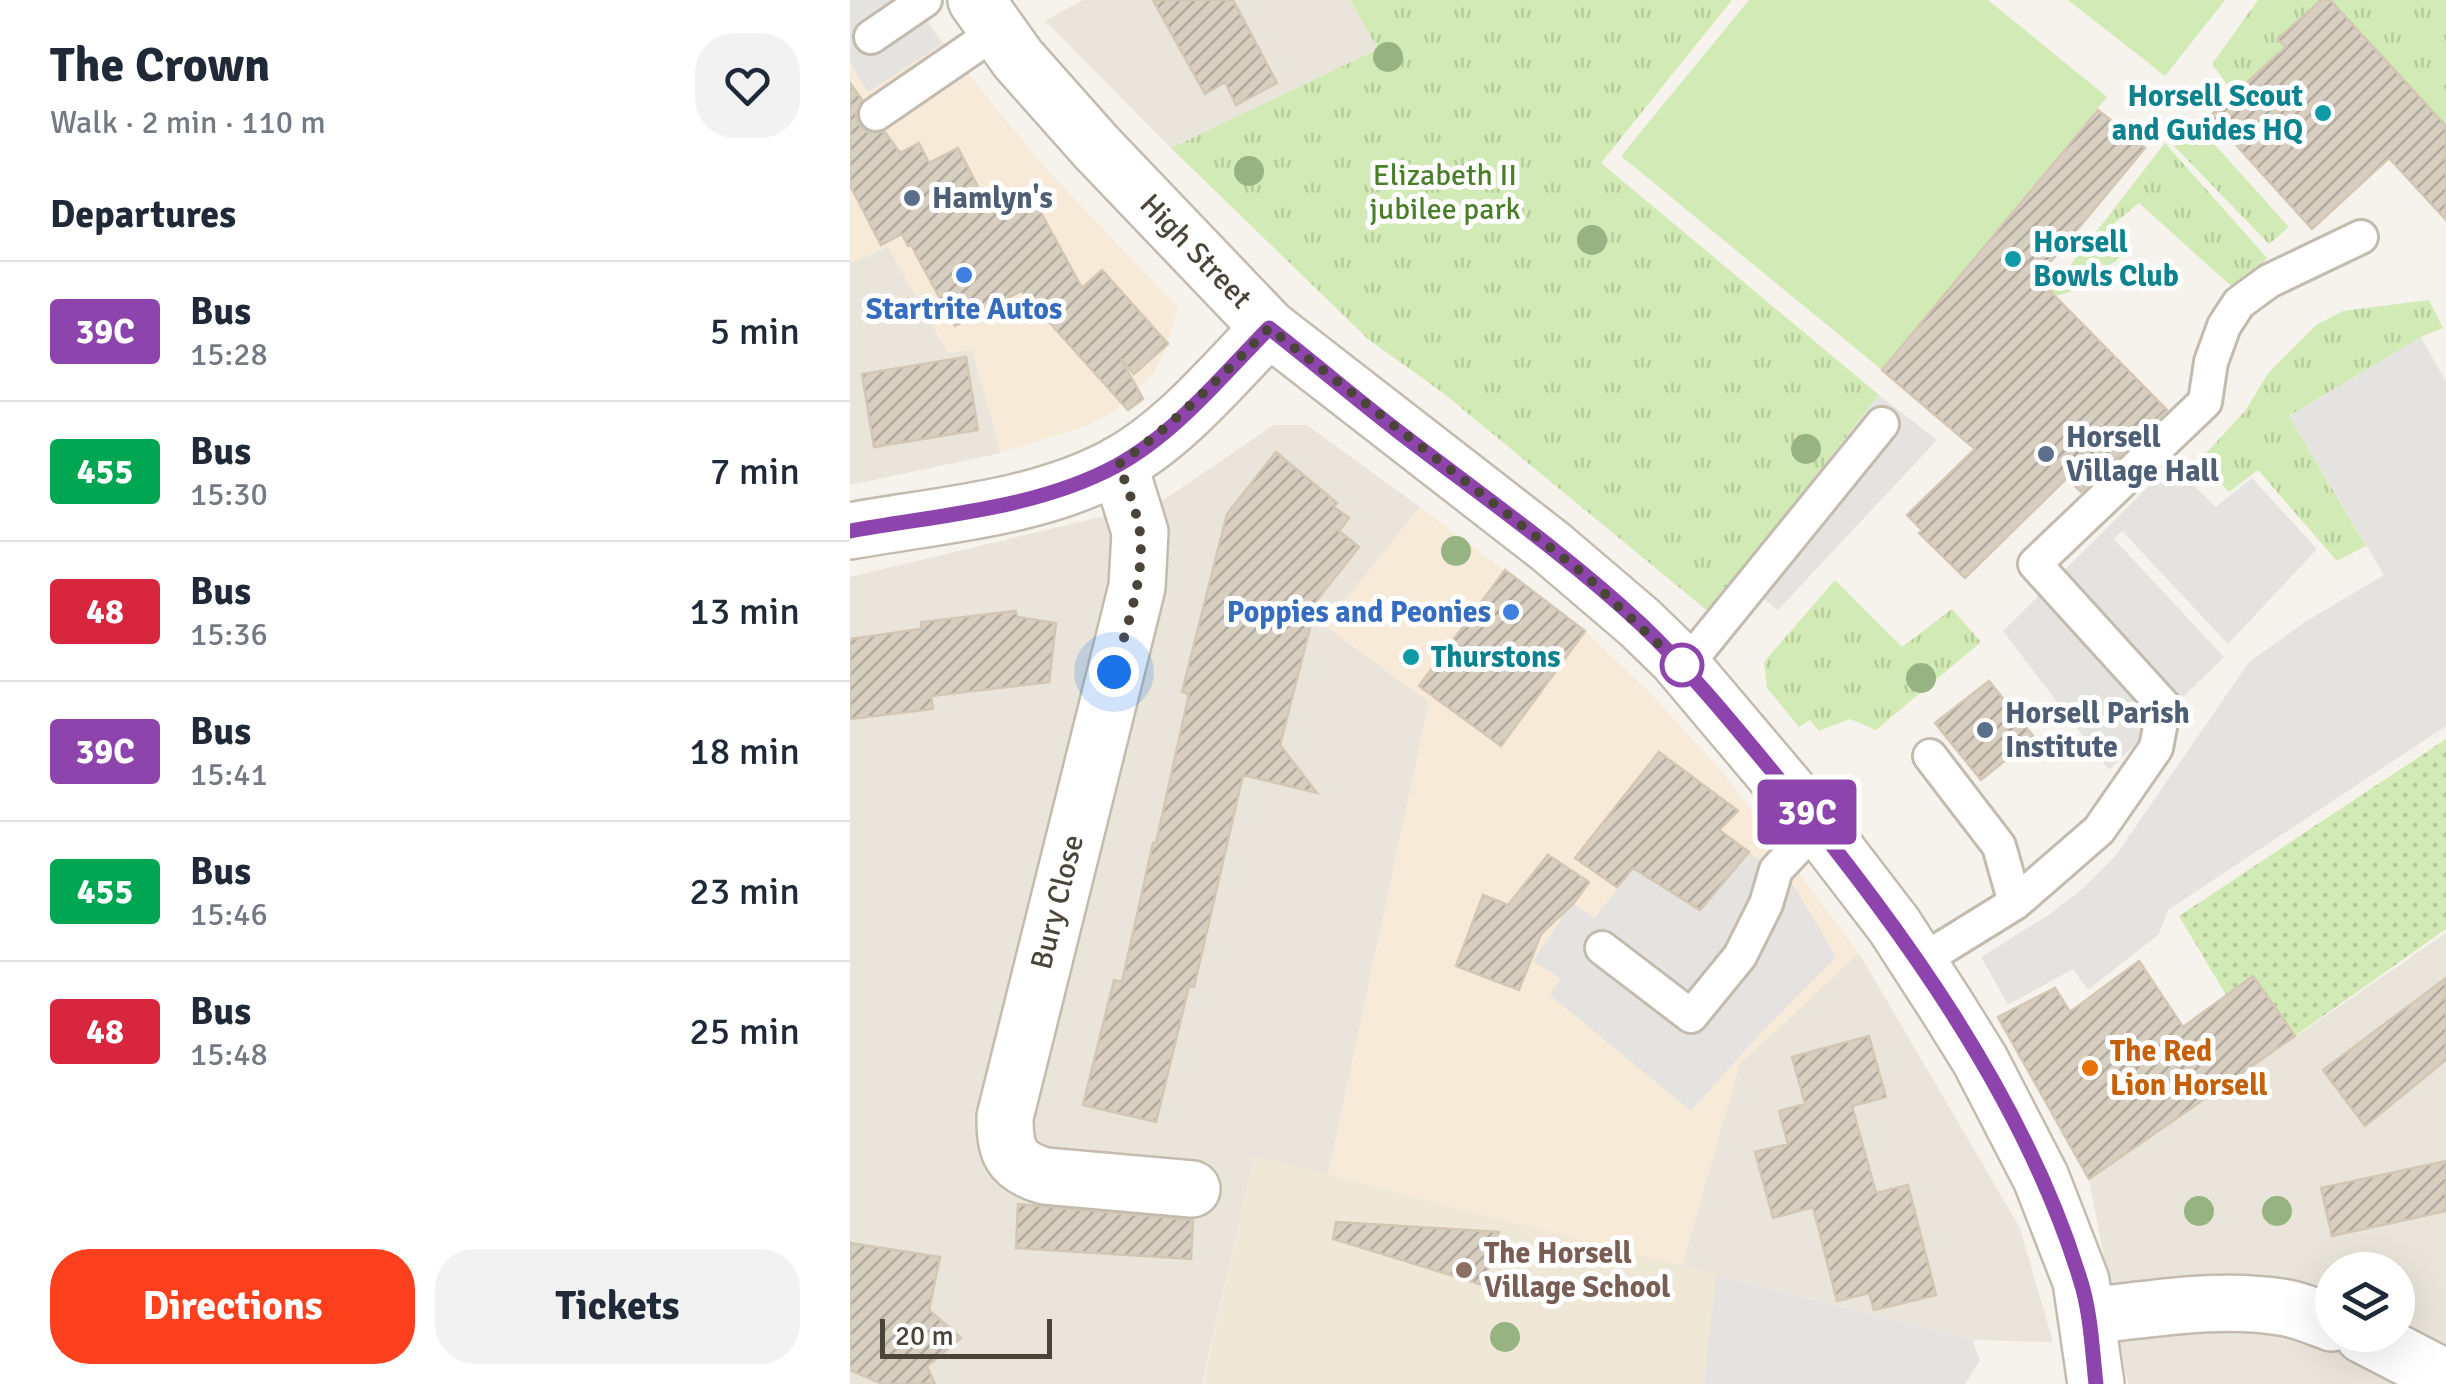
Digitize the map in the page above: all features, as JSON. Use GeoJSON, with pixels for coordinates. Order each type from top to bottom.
{"type":"FeatureCollection","features":[{"type":"Feature","properties":{"kind":"street","name":"High Street"},"geometry":{"type":"LineString","coordinates":[[986,16],[1097,148],[1269,328],[1584,574],[1684,668],[1818,826],[1894,925],[1980,1060],[2041,1178],[2081,1280],[2096,1384]]}},
{"type":"Feature","properties":{"kind":"street"},"geometry":{"type":"LineString","coordinates":[[850,531],[1035,498],[1078,484],[1119,464],[1158,436],[1269,328]]}},
{"type":"Feature","properties":{"kind":"street","name":"Bury Close"},"geometry":{"type":"LineString","coordinates":[[1119,464],[1140,532],[1137,587],[1009,1098],[1005,1144],[1015,1161],[1028,1171],[1045,1176],[1192,1188]]}},
{"type":"Feature","properties":{"kind":"street"},"geometry":{"type":"LineString","coordinates":[[2088,1316],[2203,1304],[2246,1304],[2289,1308],[2315,1316]]}},
{"type":"Feature","properties":{"kind":"street"},"geometry":{"type":"LineString","coordinates":[[2396,1352],[2446,1378]]}},
{"type":"Feature","properties":{"kind":"lane"},"geometry":{"type":"LineString","coordinates":[[871,37],[925,0]]}},
{"type":"Feature","properties":{"kind":"lane"},"geometry":{"type":"LineString","coordinates":[[876,114],[986,16]]}},
{"type":"Feature","properties":{"kind":"lane"},"geometry":{"type":"LineString","coordinates":[[1918,963],[2015,903],[2099,830],[2156,748],[2164,706],[2035,564],[2205,402],[2224,326],[2239,303],[2269,281],[2361,237]]}},
{"type":"Feature","properties":{"kind":"lane"},"geometry":{"type":"LineString","coordinates":[[1684,668],[1882,424]]}},
{"type":"Feature","properties":{"kind":"lane"},"geometry":{"type":"LineString","coordinates":[[1930,756],[2000,846],[2015,903]]}},
{"type":"Feature","properties":{"kind":"lane"},"geometry":{"type":"LineString","coordinates":[[1602,948],[1691,1016],[1740,956],[1766,904],[1776,870],[1818,826]]}},
{"type":"Feature","properties":{"kind":"shaded area"},"geometry":{"type":"Polygon","coordinates":[[[850,0],[913,0],[1047,170],[1178,307],[1166,349],[1153,374],[1115,411],[1088,425],[1001,453],[972,350],[948,353],[888,247],[850,263],[850,0]]]}},
{"type":"Feature","properties":{"kind":"shaded area"},"geometry":{"type":"Polygon","coordinates":[[[850,0],[911,0],[942,44],[868,92],[850,62],[850,0]]]}},
{"type":"Feature","properties":{"kind":"shaded area"},"geometry":{"type":"Polygon","coordinates":[[[1083,0],[1350,0],[1378,49],[1171,148],[1045,21],[1083,0]]]}},
{"type":"Feature","properties":{"kind":"shaded area"},"geometry":{"type":"Polygon","coordinates":[[[888,247],[948,353],[972,349],[1001,453],[850,485],[850,263],[888,247]]]}},
{"type":"Feature","properties":{"kind":"shaded area"},"geometry":{"type":"Polygon","coordinates":[[[2421,337],[2446,382],[2446,726],[2168,910],[2159,934],[2088,990],[2073,969],[2008,1005],[1981,957],[2050,914],[2116,855],[2249,662],[2305,622],[2384,575],[2289,416],[2421,337]]]}},
{"type":"Feature","properties":{"kind":"shaded area"},"geometry":{"type":"Polygon","coordinates":[[[1879,395],[1937,440],[1778,610],[1740,582],[1879,395]]]}},
{"type":"Feature","properties":{"kind":"shaded area"},"geometry":{"type":"Polygon","coordinates":[[[1274,425],[1307,425],[1420,507],[1325,626],[1429,702],[1328,1175],[1254,1157],[1202,1384],[850,1384],[850,577],[1159,503],[1274,425]]]}},
{"type":"Feature","properties":{"kind":"shaded area"},"geometry":{"type":"Polygon","coordinates":[[[2171,464],[2216,507],[2252,478],[2317,549],[2228,644],[2122,531],[2114,539],[2224,657],[2109,770],[2003,631],[2171,464]]]}},
{"type":"Feature","properties":{"kind":"shaded area"},"geometry":{"type":"Polygon","coordinates":[[[1420,507],[1585,631],[1649,692],[1721,770],[1859,953],[1740,1064],[1682,1266],[1328,1175],[1429,702],[1325,626],[1420,507]]]}},
{"type":"Feature","properties":{"kind":"shaded area"},"geometry":{"type":"Polygon","coordinates":[[[1749,852],[1794,886],[1836,957],[1691,1111],[1550,995],[1561,979],[1533,961],[1573,904],[1595,918],[1635,866],[1716,889],[1749,852]]]}},
{"type":"Feature","properties":{"kind":"shaded area"},"geometry":{"type":"Polygon","coordinates":[[[2446,933],[2446,1384],[2128,1384],[2089,1179],[2446,933]]]}},
{"type":"Feature","properties":{"kind":"shaded area"},"geometry":{"type":"Polygon","coordinates":[[[1859,953],[2020,1228],[2053,1342],[1972,1340],[1682,1266],[1739,1064],[1859,953]]]}},
{"type":"Feature","properties":{"kind":"shaded area","name":"The Horsell Village School"},"geometry":{"type":"Polygon","coordinates":[[[1254,1156],[1972,1340],[1980,1360],[1964,1384],[1203,1384],[1254,1156]]]}},
{"type":"Feature","properties":{"kind":"shaded area"},"geometry":{"type":"Polygon","coordinates":[[[1716,1275],[1972,1340],[1980,1360],[1965,1384],[1704,1384],[1716,1275]]]}},
{"type":"Feature","properties":{"kind":"green space","name":"Elizabeth II jubilee park"},"geometry":{"type":"Polygon","coordinates":[[[1350,0],[1732,0],[1601,163],[1879,395],[1709,612],[1443,393],[1368,339],[1171,148],[1378,49],[1350,0]]]}},
{"type":"Feature","properties":{"kind":"green space"},"geometry":{"type":"Polygon","coordinates":[[[1749,0],[1988,0],[2107,97],[1882,370],[1621,156],[1749,0]]]}},
{"type":"Feature","properties":{"kind":"green space"},"geometry":{"type":"Polygon","coordinates":[[[2068,0],[2225,0],[2165,76],[2068,0]]]}},
{"type":"Feature","properties":{"kind":"green space"},"geometry":{"type":"Polygon","coordinates":[[[2258,0],[2321,0],[2286,47],[2234,94],[2212,64],[2258,0]]]}},
{"type":"Feature","properties":{"kind":"green space"},"geometry":{"type":"Polygon","coordinates":[[[2330,0],[2446,0],[2446,126],[2330,0]]]}},
{"type":"Feature","properties":{"kind":"green space"},"geometry":{"type":"Polygon","coordinates":[[[2197,125],[2289,227],[2269,244],[2174,146],[2197,125]]]}},
{"type":"Feature","properties":{"kind":"green space"},"geometry":{"type":"Polygon","coordinates":[[[2165,143],[2267,258],[2245,283],[2230,285],[2139,203],[2107,229],[2125,253],[2081,289],[2044,299],[2165,143]]]}},
{"type":"Feature","properties":{"kind":"green space"},"geometry":{"type":"Polygon","coordinates":[[[2429,300],[2443,328],[2421,337],[2289,416],[2366,546],[2337,561],[2258,470],[2229,492],[2199,461],[2245,411],[2269,372],[2316,325],[2343,311],[2429,300]]]}},
{"type":"Feature","properties":{"kind":"green space"},"geometry":{"type":"Polygon","coordinates":[[[1835,580],[1902,647],[1952,609],[1981,642],[1876,730],[1850,719],[1819,731],[1810,720],[1799,727],[1767,688],[1764,662],[1835,580]]]}},
{"type":"Feature","properties":{"kind":"green space"},"geometry":{"type":"Polygon","coordinates":[[[2446,739],[2446,929],[2295,1036],[2253,977],[2226,995],[2179,916],[2446,739]]]}},
{"type":"Feature","properties":{"kind":"building"},"geometry":{"type":"Polygon","coordinates":[[[1153,0],[1233,0],[1277,83],[1236,105],[1225,82],[1205,94],[1153,0]]]}},
{"type":"Feature","properties":{"kind":"building","name":"Horsell Scout and Guides HQ"},"geometry":{"type":"Polygon","coordinates":[[[2321,0],[2330,0],[2446,126],[2446,220],[2389,158],[2312,229],[2210,116],[2286,47],[2278,39],[2321,0]]]}},
{"type":"Feature","properties":{"kind":"building"},"geometry":{"type":"Polygon","coordinates":[[[850,83],[862,100],[856,115],[860,126],[868,132],[885,132],[900,153],[919,143],[929,163],[958,148],[990,210],[1028,189],[1082,288],[1102,270],[1168,344],[1134,374],[1121,359],[1143,399],[1128,410],[1021,291],[955,326],[911,245],[902,234],[881,245],[850,185],[850,83]]]}},
{"type":"Feature","properties":{"kind":"building"},"geometry":{"type":"Polygon","coordinates":[[[2098,110],[2145,148],[2037,278],[2167,410],[2081,492],[2067,478],[1965,578],[1919,533],[1922,530],[1907,515],[1975,449],[1882,370],[2098,110]]]}},
{"type":"Feature","properties":{"kind":"building"},"geometry":{"type":"Polygon","coordinates":[[[966,357],[978,430],[874,447],[862,374],[966,357]]]}},
{"type":"Feature","properties":{"kind":"building"},"geometry":{"type":"Polygon","coordinates":[[[1276,452],[1337,503],[1334,507],[1349,518],[1339,531],[1359,547],[1317,600],[1280,745],[1317,793],[1243,775],[1194,987],[1189,986],[1156,1122],[1083,1105],[1114,980],[1122,982],[1156,843],[1189,694],[1182,692],[1227,514],[1276,452]]]}},
{"type":"Feature","properties":{"kind":"building"},"geometry":{"type":"Polygon","coordinates":[[[1505,570],[1585,631],[1501,746],[1419,686],[1505,570]]]}},
{"type":"Feature","properties":{"kind":"building"},"geometry":{"type":"Polygon","coordinates":[[[1016,611],[1017,617],[1056,623],[1049,682],[931,696],[933,709],[850,719],[850,639],[921,629],[921,622],[1016,611]]]}},
{"type":"Feature","properties":{"kind":"building","name":"Horsell Parish Institute"},"geometry":{"type":"Polygon","coordinates":[[[1989,681],[2034,737],[1981,780],[1935,723],[1989,681]]]}},
{"type":"Feature","properties":{"kind":"building"},"geometry":{"type":"Polygon","coordinates":[[[1659,752],[1738,811],[1719,830],[1749,852],[1700,910],[1633,868],[1617,887],[1575,858],[1659,752]]]}},
{"type":"Feature","properties":{"kind":"building"},"geometry":{"type":"Polygon","coordinates":[[[1548,855],[1589,882],[1573,904],[1541,934],[1519,990],[1456,966],[1483,895],[1508,905],[1548,855]]]}},
{"type":"Feature","properties":{"kind":"building","name":"The Red Lion Horsell"},"geometry":{"type":"Polygon","coordinates":[[[2139,961],[2183,1027],[2253,976],[2295,1036],[2089,1179],[1998,1017],[2055,988],[2070,1012],[2139,961]]]}},
{"type":"Feature","properties":{"kind":"building"},"geometry":{"type":"Polygon","coordinates":[[[2446,978],[2446,1060],[2365,1126],[2323,1070],[2446,978]]]}},
{"type":"Feature","properties":{"kind":"building"},"geometry":{"type":"Polygon","coordinates":[[[1869,1036],[1886,1097],[1852,1106],[1876,1193],[1908,1185],[1936,1295],[1874,1310],[1869,1293],[1837,1301],[1813,1207],[1773,1218],[1755,1152],[1788,1144],[1779,1111],[1805,1104],[1792,1057],[1869,1036]]]}},
{"type":"Feature","properties":{"kind":"building"},"geometry":{"type":"Polygon","coordinates":[[[2446,1161],[2446,1211],[2332,1236],[2321,1188],[2446,1161]]]}},
{"type":"Feature","properties":{"kind":"building"},"geometry":{"type":"Polygon","coordinates":[[[1018,1204],[1193,1220],[1191,1259],[1016,1248],[1018,1204]]]}},
{"type":"Feature","properties":{"kind":"building"},"geometry":{"type":"Polygon","coordinates":[[[1336,1222],[1499,1232],[1483,1285],[1333,1239],[1336,1222]]]}},
{"type":"Feature","properties":{"kind":"building"},"geometry":{"type":"Polygon","coordinates":[[[850,1243],[940,1257],[929,1310],[961,1338],[927,1366],[935,1384],[882,1384],[850,1370],[850,1243]]]}},
{"type":"Feature","properties":{"kind":"bus line","name":"39C"},"geometry":{"type":"LineString","coordinates":[[850,531],[1035,498],[1078,484],[1119,464],[1158,436],[1269,328],[1551,547],[1640,623],[1676,658],[1818,826],[1894,925],[1948,1007],[2041,1178],[2081,1280],[2096,1384]]}},
{"type":"Feature","properties":{"kind":"place","name":"Horsell Scout and Guides HQ"},"geometry":{"type":"Point","coordinates":[2323,113]}},
{"type":"Feature","properties":{"kind":"place","name":"Hamlyn's"},"geometry":{"type":"Point","coordinates":[912,198]}},
{"type":"Feature","properties":{"kind":"place","name":"Horsell Bowls Club"},"geometry":{"type":"Point","coordinates":[2013,259]}},
{"type":"Feature","properties":{"kind":"place","name":"Startrite Autos"},"geometry":{"type":"Point","coordinates":[964,275]}},
{"type":"Feature","properties":{"kind":"place","name":"Horsell Village Hall"},"geometry":{"type":"Point","coordinates":[2046,454]}},
{"type":"Feature","properties":{"kind":"place","name":"Poppies and Peonies"},"geometry":{"type":"Point","coordinates":[1511,612]}},
{"type":"Feature","properties":{"kind":"place","name":"Thurstons"},"geometry":{"type":"Point","coordinates":[1411,657]}},
{"type":"Feature","properties":{"kind":"place","name":"Horsell Parish Institute"},"geometry":{"type":"Point","coordinates":[1985,730]}},
{"type":"Feature","properties":{"kind":"place","name":"The Red Lion Horsell"},"geometry":{"type":"Point","coordinates":[2090,1068]}},
{"type":"Feature","properties":{"kind":"place","name":"The Horsell Village School"},"geometry":{"type":"Point","coordinates":[1464,1270]}},
{"type":"Feature","properties":{"kind":"route"},"geometry":{"type":"LineString","coordinates":[[1114,672],[1137,587],[1140,532],[1119,464],[1194,404],[1269,328],[1551,547],[1640,623],[1684,668],[1682,665]]}}]}
